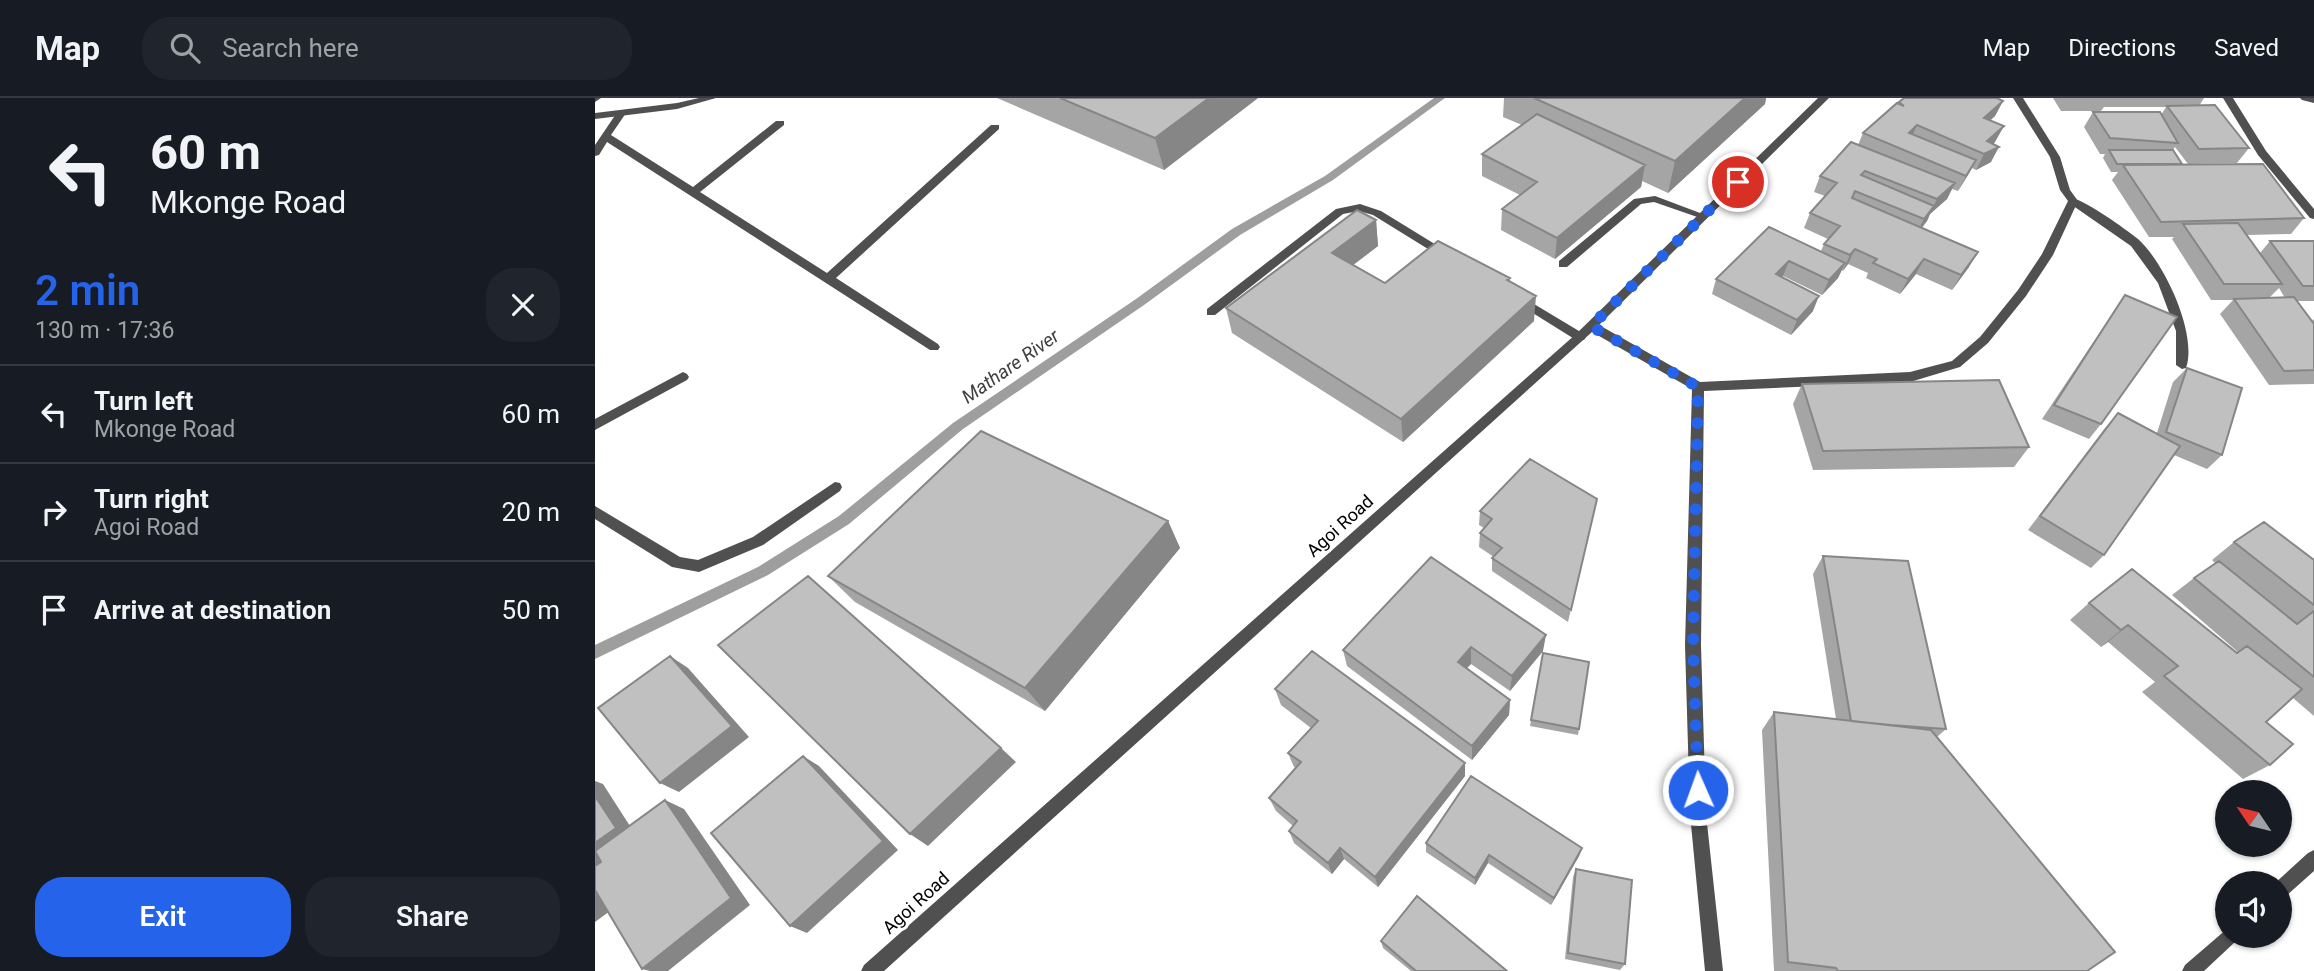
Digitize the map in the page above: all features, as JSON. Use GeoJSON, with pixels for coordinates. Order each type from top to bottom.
{"type":"FeatureCollection","features":[{"type":"Feature","properties":{"kind":"street"},"geometry":{"type":"LineString","coordinates":[[595,116],[711,98]]}},
{"type":"Feature","properties":{"kind":"street","name":"Agoi Road"},"geometry":{"type":"LineString","coordinates":[[870,971],[1586,331],[1824,98]]}},
{"type":"Feature","properties":{"kind":"street"},"geometry":{"type":"LineString","coordinates":[[2018,98],[2055,157],[2065,190],[2073,201],[2134,243],[2163,282],[2182,331],[2182,365]]}},
{"type":"Feature","properties":{"kind":"street"},"geometry":{"type":"LineString","coordinates":[[2228,98],[2262,153],[2314,216]]}},
{"type":"Feature","properties":{"kind":"street"},"geometry":{"type":"LineString","coordinates":[[2305,98],[2314,100]]}},
{"type":"Feature","properties":{"kind":"street"},"geometry":{"type":"LineString","coordinates":[[595,153],[621,113]]}},
{"type":"Feature","properties":{"kind":"street"},"geometry":{"type":"LineString","coordinates":[[694,191],[780,122]]}},
{"type":"Feature","properties":{"kind":"street"},"geometry":{"type":"LineString","coordinates":[[828,279],[995,127]]}},
{"type":"Feature","properties":{"kind":"street"},"geometry":{"type":"LineString","coordinates":[[607,137],[934,347]]}},
{"type":"Feature","properties":{"kind":"street"},"geometry":{"type":"LineString","coordinates":[[1563,264],[1638,201],[1655,199],[1703,216]]}},
{"type":"Feature","properties":{"kind":"street"},"geometry":{"type":"LineString","coordinates":[[1513,296],[1698,387],[1910,377],[1956,364],[1984,340],[2022,293],[2047,256],[2073,201]]}},
{"type":"Feature","properties":{"kind":"street"},"geometry":{"type":"LineString","coordinates":[[1211,312],[1340,211],[1360,206],[1377,213],[1456,261]]}},
{"type":"Feature","properties":{"kind":"street"},"geometry":{"type":"LineString","coordinates":[[595,425],[683,377]]}},
{"type":"Feature","properties":{"kind":"street"},"geometry":{"type":"LineString","coordinates":[[1698,387],[1693,658],[1698,814],[1714,971]]}},
{"type":"Feature","properties":{"kind":"street"},"geometry":{"type":"LineString","coordinates":[[595,512],[677,563],[699,566],[758,541],[835,487]]}},
{"type":"Feature","properties":{"kind":"street"},"geometry":{"type":"LineString","coordinates":[[2292,879],[2314,859]]}},
{"type":"Feature","properties":{"kind":"street"},"geometry":{"type":"LineString","coordinates":[[2192,971],[2216,948]]}},
{"type":"Feature","properties":{"kind":"building"},"geometry":{"type":"Polygon","coordinates":[[[1060,98],[1209,98],[1155,138],[1060,98]]]}},
{"type":"Feature","properties":{"kind":"building"},"geometry":{"type":"Polygon","coordinates":[[[1534,98],[1745,98],[1675,161],[1534,98]]]}},
{"type":"Feature","properties":{"kind":"building"},"geometry":{"type":"Polygon","coordinates":[[[1904,98],[1997,98],[2003,101],[1984,118],[2004,126],[1987,141],[1999,147],[1984,154],[1917,125],[1909,133],[1976,160],[1966,176],[1863,133],[1897,103],[1904,106],[1899,102],[1904,98]]]}},
{"type":"Feature","properties":{"kind":"building"},"geometry":{"type":"Polygon","coordinates":[[[2215,105],[2249,148],[2199,149],[2167,106],[2215,105]]]}},
{"type":"Feature","properties":{"kind":"building"},"geometry":{"type":"Polygon","coordinates":[[[2093,112],[2160,112],[2178,143],[2110,138],[2093,112]]]}},
{"type":"Feature","properties":{"kind":"building"},"geometry":{"type":"Polygon","coordinates":[[[1537,114],[1645,165],[1557,238],[1502,209],[1537,182],[1482,154],[1537,114]]]}},
{"type":"Feature","properties":{"kind":"building"},"geometry":{"type":"Polygon","coordinates":[[[1851,142],[1955,183],[1937,199],[1865,171],[1861,175],[1934,206],[1924,219],[1855,191],[1852,198],[1978,252],[1961,275],[1924,259],[1908,279],[1873,263],[1877,259],[1855,249],[1850,255],[1824,244],[1840,226],[1810,213],[1837,183],[1820,176],[1851,142]]]}},
{"type":"Feature","properties":{"kind":"building"},"geometry":{"type":"Polygon","coordinates":[[[2109,150],[2173,150],[2182,164],[2117,164],[2109,150]]]}},
{"type":"Feature","properties":{"kind":"building"},"geometry":{"type":"Polygon","coordinates":[[[2263,164],[2304,218],[2161,222],[2123,165],[2263,164]]]}},
{"type":"Feature","properties":{"kind":"building"},"geometry":{"type":"Polygon","coordinates":[[[1357,210],[1376,220],[1332,253],[1385,283],[1438,241],[1510,278],[1507,280],[1536,296],[1401,419],[1226,308],[1357,210]]]}},
{"type":"Feature","properties":{"kind":"building"},"geometry":{"type":"Polygon","coordinates":[[[2238,223],[2282,284],[2224,284],[2183,224],[2238,223]]]}},
{"type":"Feature","properties":{"kind":"building"},"geometry":{"type":"Polygon","coordinates":[[[1769,227],[1845,263],[1829,280],[1789,261],[1776,274],[1819,296],[1797,320],[1716,279],[1769,227]]]}},
{"type":"Feature","properties":{"kind":"building"},"geometry":{"type":"Polygon","coordinates":[[[2270,241],[2314,241],[2314,286],[2303,286],[2270,241]]]}},
{"type":"Feature","properties":{"kind":"building"},"geometry":{"type":"Polygon","coordinates":[[[2125,295],[2177,317],[2101,424],[2054,405],[2125,295]]]}},
{"type":"Feature","properties":{"kind":"building"},"geometry":{"type":"Polygon","coordinates":[[[2294,297],[2314,324],[2314,370],[2284,371],[2234,299],[2294,297]]]}},
{"type":"Feature","properties":{"kind":"building"},"geometry":{"type":"Polygon","coordinates":[[[2187,368],[2242,388],[2222,455],[2166,432],[2187,368]]]}},
{"type":"Feature","properties":{"kind":"building"},"geometry":{"type":"Polygon","coordinates":[[[1999,380],[2029,447],[1823,451],[1802,384],[1999,380]]]}},
{"type":"Feature","properties":{"kind":"building"},"geometry":{"type":"Polygon","coordinates":[[[2118,413],[2180,446],[2104,555],[2040,516],[2118,413]]]}},
{"type":"Feature","properties":{"kind":"building"},"geometry":{"type":"Polygon","coordinates":[[[981,431],[1168,521],[1025,688],[828,576],[981,431]]]}},
{"type":"Feature","properties":{"kind":"building"},"geometry":{"type":"Polygon","coordinates":[[[1530,459],[1597,499],[1571,610],[1492,558],[1502,548],[1480,533],[1492,519],[1480,511],[1530,459]]]}},
{"type":"Feature","properties":{"kind":"building"},"geometry":{"type":"Polygon","coordinates":[[[2264,522],[2314,560],[2314,605],[2234,542],[2264,522]]]}},
{"type":"Feature","properties":{"kind":"building"},"geometry":{"type":"Polygon","coordinates":[[[1823,556],[1908,561],[1946,729],[1851,721],[1823,556]]]}},
{"type":"Feature","properties":{"kind":"building"},"geometry":{"type":"Polygon","coordinates":[[[1431,557],[1546,635],[1512,676],[1471,647],[1458,662],[1510,700],[1472,746],[1343,650],[1431,557]]]}},
{"type":"Feature","properties":{"kind":"building"},"geometry":{"type":"Polygon","coordinates":[[[2219,561],[2297,624],[2314,611],[2314,677],[2194,578],[2219,561]]]}},
{"type":"Feature","properties":{"kind":"building"},"geometry":{"type":"Polygon","coordinates":[[[2132,569],[2237,653],[2247,646],[2302,689],[2266,722],[2293,744],[2270,765],[2164,676],[2178,666],[2128,625],[2121,630],[2089,603],[2132,569]]]}},
{"type":"Feature","properties":{"kind":"building"},"geometry":{"type":"Polygon","coordinates":[[[808,576],[1001,748],[910,834],[718,645],[808,576]]]}},
{"type":"Feature","properties":{"kind":"building"},"geometry":{"type":"Polygon","coordinates":[[[1312,651],[1465,763],[1375,877],[1340,848],[1328,863],[1289,831],[1297,821],[1269,798],[1301,762],[1288,753],[1318,721],[1275,689],[1312,651]]]}},
{"type":"Feature","properties":{"kind":"building"},"geometry":{"type":"Polygon","coordinates":[[[1543,653],[1589,662],[1579,729],[1531,720],[1543,653]]]}},
{"type":"Feature","properties":{"kind":"building"},"geometry":{"type":"Polygon","coordinates":[[[670,656],[732,726],[660,783],[598,708],[670,656]]]}},
{"type":"Feature","properties":{"kind":"building"},"geometry":{"type":"Polygon","coordinates":[[[1774,712],[1931,730],[2115,952],[2087,971],[1838,971],[1836,968],[1788,962],[1774,712]]]}},
{"type":"Feature","properties":{"kind":"building"},"geometry":{"type":"Polygon","coordinates":[[[803,756],[883,841],[790,926],[711,833],[803,756]]]}},
{"type":"Feature","properties":{"kind":"building"},"geometry":{"type":"Polygon","coordinates":[[[1471,776],[1582,848],[1554,898],[1489,855],[1475,878],[1426,843],[1471,776]]]}},
{"type":"Feature","properties":{"kind":"building"},"geometry":{"type":"Polygon","coordinates":[[[595,796],[616,828],[595,843],[595,796]]]}},
{"type":"Feature","properties":{"kind":"building"},"geometry":{"type":"Polygon","coordinates":[[[665,800],[731,898],[642,969],[595,890],[595,866],[601,862],[595,851],[665,800]]]}},
{"type":"Feature","properties":{"kind":"building"},"geometry":{"type":"Polygon","coordinates":[[[1576,869],[1632,880],[1625,964],[1568,953],[1576,869]]]}},
{"type":"Feature","properties":{"kind":"building"},"geometry":{"type":"Polygon","coordinates":[[[1417,896],[1507,971],[1416,971],[1381,941],[1417,896]]]}},
{"type":"Feature","properties":{"kind":"waterway","name":"Mathare River"},"geometry":{"type":"LineString","coordinates":[[595,652],[763,571],[844,520],[958,426],[1140,302],[1236,232],[1329,178],[1440,98]]}},
{"type":"Feature","properties":{"kind":"route"},"geometry":{"type":"LineString","coordinates":[[1698,790],[1693,645],[1698,387],[1591,326],[1738,182]]}}]}
